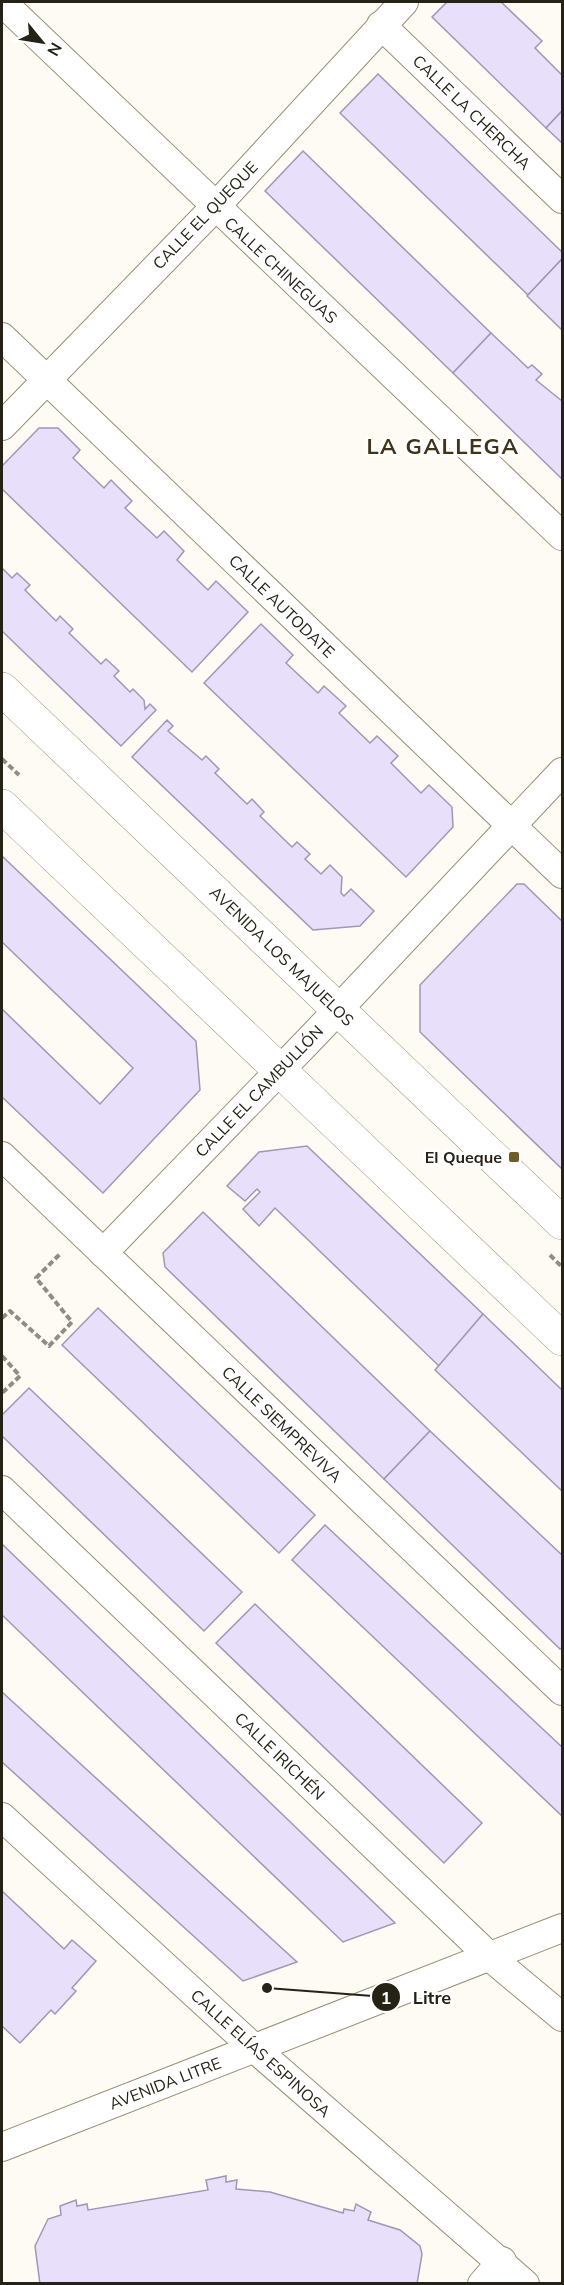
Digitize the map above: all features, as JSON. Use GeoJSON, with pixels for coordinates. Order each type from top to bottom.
{"type":"FeatureCollection","features":[{"type":"Feature","properties":{"kind":"street","name":"CALLE CHINEGUAS"},"geometry":{"type":"LineString","coordinates":[[2,2],[562,536]]}},
{"type":"Feature","properties":{"kind":"street","name":"CALLE EL QUEQUE"},"geometry":{"type":"LineString","coordinates":[[2,426],[45,379],[215,207],[404,2]]}},
{"type":"Feature","properties":{"kind":"street","name":"CALLE LA CHERCHA"},"geometry":{"type":"LineString","coordinates":[[381,26],[562,199]]}},
{"type":"Feature","properties":{"kind":"street","name":"CALLE AUTODATE"},"geometry":{"type":"LineString","coordinates":[[2,337],[562,874]]}},
{"type":"Feature","properties":{"kind":"street","name":"AVENIDA LOS MAJUELOS"},"geometry":{"type":"LineString","coordinates":[[2,689],[562,1223]]}},
{"type":"Feature","properties":{"kind":"street","name":"CALLE EL CAMBULLÓN"},"geometry":{"type":"LineString","coordinates":[[103,1252],[280,1070],[562,772]]}},
{"type":"Feature","properties":{"kind":"street"},"geometry":{"type":"LineString","coordinates":[[2,806],[562,1339]]}},
{"type":"Feature","properties":{"kind":"street","name":"CALLE SIEMPREVIVA"},"geometry":{"type":"LineString","coordinates":[[2,1156],[562,1691]]}},
{"type":"Feature","properties":{"kind":"street","name":"CALLE IRICHÉN"},"geometry":{"type":"LineString","coordinates":[[2,1490],[490,1957],[562,2017]]}},
{"type":"Feature","properties":{"kind":"street","name":"CALLE ELÍAS ESPINOSA"},"geometry":{"type":"LineString","coordinates":[[2,1817],[254,2048],[525,2283]]}},
{"type":"Feature","properties":{"kind":"street","name":"AVENIDA LITRE"},"geometry":{"type":"LineString","coordinates":[[2,2147],[562,1928]]}},
{"type":"Feature","properties":{"kind":"street"},"geometry":{"type":"LineString","coordinates":[[482,2283],[502,2261]]}},
{"type":"Feature","properties":{"kind":"path"},"geometry":{"type":"LineString","coordinates":[[2,1318],[10,1311],[49,1346],[72,1322],[36,1278],[81,1232]]}},
{"type":"Feature","properties":{"kind":"path"},"geometry":{"type":"LineString","coordinates":[[2,1356],[20,1376],[2,1393]]}},
{"type":"Feature","properties":{"kind":"building"},"geometry":{"type":"Polygon","coordinates":[[[447,2],[501,2],[542,41],[535,48],[562,75],[562,111],[546,128],[432,17],[447,2]]]}},
{"type":"Feature","properties":{"kind":"building"},"geometry":{"type":"Polygon","coordinates":[[[378,74],[562,252],[562,259],[528,295],[340,113],[378,74]]]}},
{"type":"Feature","properties":{"kind":"building"},"geometry":{"type":"Polygon","coordinates":[[[562,111],[562,143],[546,128],[562,111]]]}},
{"type":"Feature","properties":{"kind":"building"},"geometry":{"type":"Polygon","coordinates":[[[303,151],[491,333],[453,373],[265,191],[303,151]]]}},
{"type":"Feature","properties":{"kind":"building"},"geometry":{"type":"Polygon","coordinates":[[[562,259],[562,330],[527,296],[562,259]]]}},
{"type":"Feature","properties":{"kind":"building"},"geometry":{"type":"Polygon","coordinates":[[[491,333],[528,368],[532,365],[542,374],[536,380],[562,401],[562,479],[453,373],[491,333]]]}},
{"type":"Feature","properties":{"kind":"building"},"geometry":{"type":"Polygon","coordinates":[[[39,428],[58,428],[80,450],[73,458],[104,488],[111,480],[132,501],[125,508],[157,538],[164,531],[184,551],[177,560],[208,590],[216,581],[248,612],[192,672],[2,489],[2,466],[39,428]]]}},
{"type":"Feature","properties":{"kind":"building"},"geometry":{"type":"Polygon","coordinates":[[[2,568],[12,578],[17,573],[30,585],[25,590],[56,621],[60,616],[73,629],[69,633],[101,664],[106,659],[119,671],[114,676],[130,692],[133,689],[144,700],[145,709],[150,704],[156,710],[121,746],[2,631],[2,568]]]}},
{"type":"Feature","properties":{"kind":"building"},"geometry":{"type":"Polygon","coordinates":[[[261,624],[293,655],[286,663],[318,693],[324,686],[346,706],[339,713],[370,743],[377,736],[398,756],[391,763],[421,793],[429,785],[452,807],[453,827],[406,877],[204,683],[261,624]]]}},
{"type":"Feature","properties":{"kind":"building"},"geometry":{"type":"Polygon","coordinates":[[[167,720],[173,726],[168,731],[202,760],[206,756],[219,769],[215,773],[247,804],[252,799],[264,812],[260,816],[292,847],[297,842],[310,854],[305,859],[321,874],[330,865],[342,877],[341,893],[344,896],[351,889],[374,911],[360,926],[313,930],[132,757],[167,720]]]}},
{"type":"Feature","properties":{"kind":"building"},"geometry":{"type":"Polygon","coordinates":[[[2,856],[196,1041],[200,1090],[103,1193],[2,1097],[2,1009],[100,1104],[133,1068],[2,942],[2,856]]]}},
{"type":"Feature","properties":{"kind":"building"},"geometry":{"type":"Polygon","coordinates":[[[517,884],[524,884],[562,921],[562,1169],[420,1032],[420,985],[517,884]]]}},
{"type":"Feature","properties":{"kind":"building"},"geometry":{"type":"Polygon","coordinates":[[[307,1146],[483,1314],[439,1366],[275,1208],[259,1226],[243,1209],[260,1192],[257,1189],[245,1201],[227,1186],[259,1152],[307,1146]]]}},
{"type":"Feature","properties":{"kind":"building"},"geometry":{"type":"Polygon","coordinates":[[[203,1212],[430,1431],[384,1479],[165,1267],[163,1253],[203,1212]]]}},
{"type":"Feature","properties":{"kind":"building"},"geometry":{"type":"Polygon","coordinates":[[[98,1308],[315,1515],[279,1553],[62,1345],[98,1308]]]}},
{"type":"Feature","properties":{"kind":"building"},"geometry":{"type":"Polygon","coordinates":[[[483,1314],[562,1390],[562,1491],[435,1370],[483,1314]]]}},
{"type":"Feature","properties":{"kind":"building"},"geometry":{"type":"Polygon","coordinates":[[[29,1388],[242,1592],[204,1631],[2,1436],[2,1415],[29,1388]]]}},
{"type":"Feature","properties":{"kind":"building"},"geometry":{"type":"Polygon","coordinates":[[[430,1431],[562,1555],[562,1648],[560,1649],[384,1479],[430,1431]]]}},
{"type":"Feature","properties":{"kind":"building"},"geometry":{"type":"Polygon","coordinates":[[[325,1525],[562,1747],[562,1816],[292,1560],[325,1525]]]}},
{"type":"Feature","properties":{"kind":"building"},"geometry":{"type":"Polygon","coordinates":[[[2,1544],[395,1923],[343,1942],[2,1615],[2,1544]]]}},
{"type":"Feature","properties":{"kind":"building"},"geometry":{"type":"Polygon","coordinates":[[[255,1604],[482,1823],[444,1863],[216,1643],[255,1604]]]}},
{"type":"Feature","properties":{"kind":"building"},"geometry":{"type":"Polygon","coordinates":[[[2,1692],[297,1962],[243,1981],[2,1762],[2,1692]]]}},
{"type":"Feature","properties":{"kind":"building"},"geometry":{"type":"Polygon","coordinates":[[[2,1891],[64,1949],[72,1940],[96,1961],[72,1988],[76,1991],[55,2014],[51,2010],[20,2043],[2,2026],[2,1891]]]}},
{"type":"Feature","properties":{"kind":"building"},"geometry":{"type":"Polygon","coordinates":[[[226,2176],[226,2182],[237,2180],[236,2189],[270,2192],[343,2213],[344,2209],[354,2211],[356,2204],[371,2212],[368,2220],[400,2230],[420,2246],[422,2254],[417,2284],[40,2284],[35,2246],[48,2219],[61,2215],[60,2206],[76,2200],[77,2206],[87,2204],[88,2210],[208,2190],[206,2180],[226,2176]]]}},
{"type":"Feature","properties":{"kind":"place","name":"El Queque"},"geometry":{"type":"Point","coordinates":[514,1157]}},
{"type":"Feature","properties":{"kind":"place","name":"Litre"},"geometry":{"type":"Point","coordinates":[267,1988]}},
{"type":"Feature","properties":{"kind":"district","name":"LA GALLEGA"},"geometry":{"type":"Point","coordinates":[443,446]}}]}
